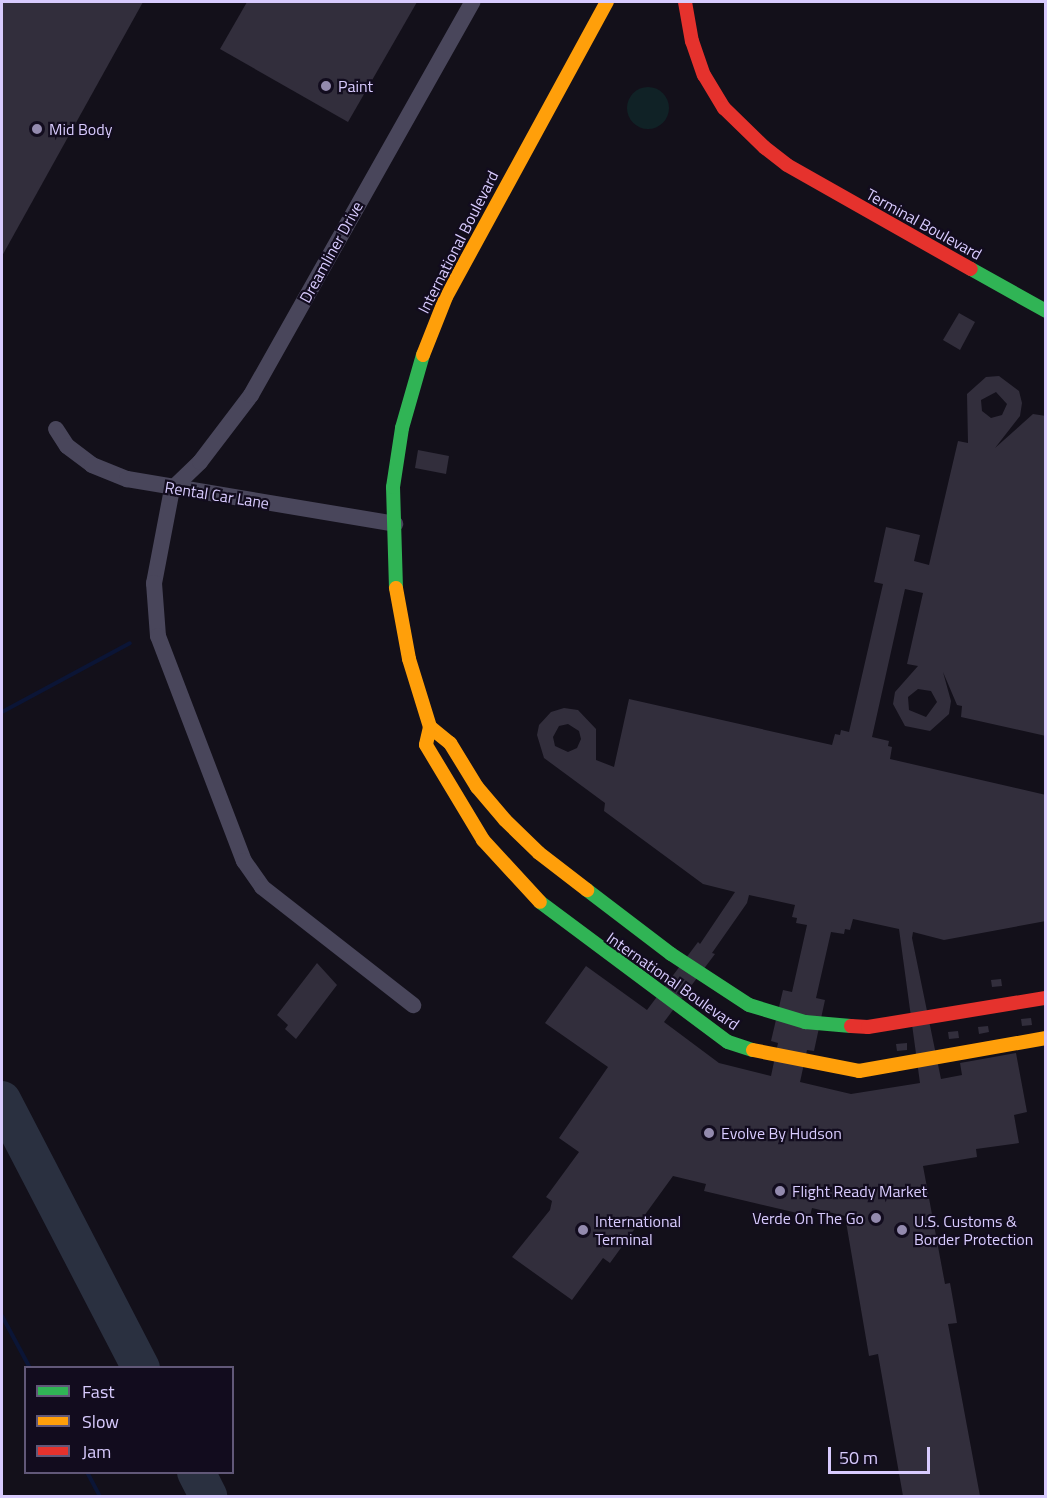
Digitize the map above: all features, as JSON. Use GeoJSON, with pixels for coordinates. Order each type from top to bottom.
{"type":"FeatureCollection","features":[{"type":"Feature","properties":{"kind":"main road","name":"International Boulevard"},"geometry":{"type":"LineString","coordinates":[[607,2],[484,224],[435,323],[400,437],[393,487],[399,613],[415,681],[430,727],[426,745],[470,822],[511,874],[562,922],[728,1042],[768,1055],[859,1071],[1046,1038]]}},
{"type":"Feature","properties":{"kind":"main road","name":"Terminal Boulevard"},"geometry":{"type":"LineString","coordinates":[[685,2],[692,41],[713,91],[733,119],[787,165],[1046,311]]}},
{"type":"Feature","properties":{"kind":"main road","name":"International Boulevard"},"geometry":{"type":"LineString","coordinates":[[430,727],[450,743],[477,787],[505,820],[539,853],[678,959],[749,1005],[790,1018],[851,1028],[915,1022],[1046,998]]}},
{"type":"Feature","properties":{"kind":"street","name":"Dreamliner Drive"},"geometry":{"type":"LineString","coordinates":[[172,489],[200,462],[251,395],[472,2]]}},
{"type":"Feature","properties":{"kind":"street","name":"Rental Car Lane"},"geometry":{"type":"LineString","coordinates":[[56,429],[67,446],[92,465],[172,489],[395,524]]}},
{"type":"Feature","properties":{"kind":"street"},"geometry":{"type":"LineString","coordinates":[[172,489],[154,583],[156,627],[244,861],[262,887],[413,1005]]}},
{"type":"Feature","properties":{"kind":"shaded area"},"geometry":{"type":"Polygon","coordinates":[[[648,87],[656,88],[663,93],[668,100],[668,116],[663,123],[656,128],[648,129],[640,128],[633,123],[628,116],[627,108],[628,100],[633,93],[640,88],[648,87]]]}},
{"type":"Feature","properties":{"kind":"building","name":"Mid Body"},"geometry":{"type":"Polygon","coordinates":[[[2,2],[143,2],[2,256],[2,2]]]}},
{"type":"Feature","properties":{"kind":"building","name":"Paint"},"geometry":{"type":"Polygon","coordinates":[[[247,2],[417,2],[348,122],[220,49],[247,2]]]}},
{"type":"Feature","properties":{"kind":"building"},"geometry":{"type":"Polygon","coordinates":[[[959,313],[975,322],[960,350],[943,340],[959,313]]]}},
{"type":"Feature","properties":{"kind":"building"},"geometry":{"type":"Polygon","coordinates":[[[999,376],[1019,391],[1022,403],[1020,416],[995,448],[1033,414],[1046,416],[1046,736],[961,717],[962,706],[957,705],[943,672],[951,701],[949,714],[930,731],[905,726],[893,704],[895,692],[918,666],[907,664],[923,593],[905,589],[872,737],[889,741],[888,746],[892,747],[890,759],[1046,795],[1046,921],[944,940],[913,932],[912,938],[941,1079],[962,1075],[960,1063],[1016,1053],[1027,1112],[1014,1115],[1019,1143],[976,1149],[977,1157],[923,1166],[945,1284],[950,1283],[955,1311],[957,1323],[948,1324],[980,1496],[903,1496],[878,1354],[869,1356],[845,1216],[812,1208],[810,1216],[704,1191],[706,1184],[673,1176],[610,1263],[603,1258],[572,1300],[512,1257],[550,1210],[552,1201],[546,1197],[579,1152],[559,1138],[608,1067],[545,1023],[586,966],[647,1010],[698,942],[700,944],[735,892],[703,884],[604,811],[605,803],[544,758],[537,735],[539,725],[551,712],[564,708],[578,710],[596,729],[596,760],[614,767],[629,699],[832,745],[835,734],[840,735],[841,730],[849,732],[883,584],[874,582],[886,527],[920,535],[914,561],[929,565],[958,441],[968,443],[967,394],[986,377],[999,376]],[[996,392],[981,400],[982,411],[991,418],[1002,415],[1007,404],[996,392]],[[918,689],[908,697],[909,710],[926,717],[937,702],[931,691],[918,689]],[[568,724],[559,726],[553,737],[555,746],[568,752],[577,748],[581,739],[579,731],[568,724]],[[749,895],[747,903],[712,953],[715,954],[664,1022],[719,1063],[771,1076],[778,1043],[771,1041],[783,990],[792,992],[807,925],[796,923],[797,918],[792,917],[795,905],[749,895]],[[853,919],[850,930],[845,929],[844,934],[831,932],[816,998],[825,1000],[814,1051],[807,1050],[800,1082],[851,1094],[920,1083],[899,929],[853,919]]]}},
{"type":"Feature","properties":{"kind":"building"},"geometry":{"type":"Polygon","coordinates":[[[418,450],[449,456],[446,474],[415,468],[418,450]]]}},
{"type":"Feature","properties":{"kind":"building"},"geometry":{"type":"Polygon","coordinates":[[[317,963],[337,985],[296,1039],[285,1029],[288,1025],[277,1015],[317,963]]]}},
{"type":"Feature","properties":{"kind":"building"},"geometry":{"type":"Polygon","coordinates":[[[1001,979],[1002,986],[992,987],[991,980],[1001,979]]]}},
{"type":"Feature","properties":{"kind":"building"},"geometry":{"type":"Polygon","coordinates":[[[1031,1018],[1032,1025],[1022,1026],[1021,1019],[1031,1018]]]}},
{"type":"Feature","properties":{"kind":"building"},"geometry":{"type":"Polygon","coordinates":[[[988,1026],[989,1032],[979,1034],[978,1027],[988,1026]]]}},
{"type":"Feature","properties":{"kind":"building"},"geometry":{"type":"Polygon","coordinates":[[[958,1031],[959,1038],[949,1039],[948,1032],[958,1031]]]}},
{"type":"Feature","properties":{"kind":"building"},"geometry":{"type":"Polygon","coordinates":[[[907,1043],[907,1050],[897,1051],[896,1044],[907,1043]]]}},
{"type":"Feature","properties":{"kind":"waterway"},"geometry":{"type":"LineString","coordinates":[[2,712],[130,643]]}},
{"type":"Feature","properties":{"kind":"waterway"},"geometry":{"type":"LineString","coordinates":[[2,1316],[29,1366]]}},
{"type":"Feature","properties":{"kind":"waterway"},"geometry":{"type":"LineString","coordinates":[[88,1474],[100,1496]]}},
{"type":"Feature","properties":{"kind":"taxiway"},"geometry":{"type":"LineString","coordinates":[[2,1100],[140,1366]]}},
{"type":"Feature","properties":{"kind":"taxiway"},"geometry":{"type":"LineString","coordinates":[[197,1474],[208,1496]]}},
{"type":"Feature","properties":{"kind":"traffic: fast"},"geometry":{"type":"LineString","coordinates":[[971,269],[1046,311]]}},
{"type":"Feature","properties":{"kind":"traffic: fast"},"geometry":{"type":"LineString","coordinates":[[396,588],[393,487],[402,428],[423,355]]}},
{"type":"Feature","properties":{"kind":"traffic: fast"},"geometry":{"type":"LineString","coordinates":[[587,890],[671,954],[749,1005],[805,1022],[851,1026]]}},
{"type":"Feature","properties":{"kind":"traffic: fast"},"geometry":{"type":"LineString","coordinates":[[540,902],[728,1042],[753,1050]]}},
{"type":"Feature","properties":{"kind":"traffic: slow"},"geometry":{"type":"LineString","coordinates":[[423,355],[446,297],[607,2]]}},
{"type":"Feature","properties":{"kind":"traffic: slow"},"geometry":{"type":"LineString","coordinates":[[396,588],[409,659],[430,727],[426,745],[483,840],[540,902]]}},
{"type":"Feature","properties":{"kind":"traffic: slow"},"geometry":{"type":"LineString","coordinates":[[430,727],[450,743],[477,787],[505,820],[539,853],[587,890]]}},
{"type":"Feature","properties":{"kind":"traffic: slow"},"geometry":{"type":"LineString","coordinates":[[753,1050],[859,1071],[1046,1038]]}},
{"type":"Feature","properties":{"kind":"traffic: jam"},"geometry":{"type":"LineString","coordinates":[[685,2],[692,41],[704,75],[724,108],[764,147],[787,165],[971,269]]}},
{"type":"Feature","properties":{"kind":"traffic: jam"},"geometry":{"type":"LineString","coordinates":[[851,1026],[868,1027],[1046,998]]}},
{"type":"Feature","properties":{"kind":"place","name":"Paint"},"geometry":{"type":"Point","coordinates":[326,86]}},
{"type":"Feature","properties":{"kind":"place","name":"Mid Body"},"geometry":{"type":"Point","coordinates":[37,129]}},
{"type":"Feature","properties":{"kind":"place","name":"Evolve By Hudson"},"geometry":{"type":"Point","coordinates":[709,1133]}},
{"type":"Feature","properties":{"kind":"place","name":"Flight Ready Market"},"geometry":{"type":"Point","coordinates":[780,1191]}},
{"type":"Feature","properties":{"kind":"place","name":"Verde On The Go"},"geometry":{"type":"Point","coordinates":[876,1218]}},
{"type":"Feature","properties":{"kind":"place","name":"International Terminal"},"geometry":{"type":"Point","coordinates":[583,1230]}},
{"type":"Feature","properties":{"kind":"place","name":"U.S. Customs & Border Protection"},"geometry":{"type":"Point","coordinates":[902,1230]}}]}
